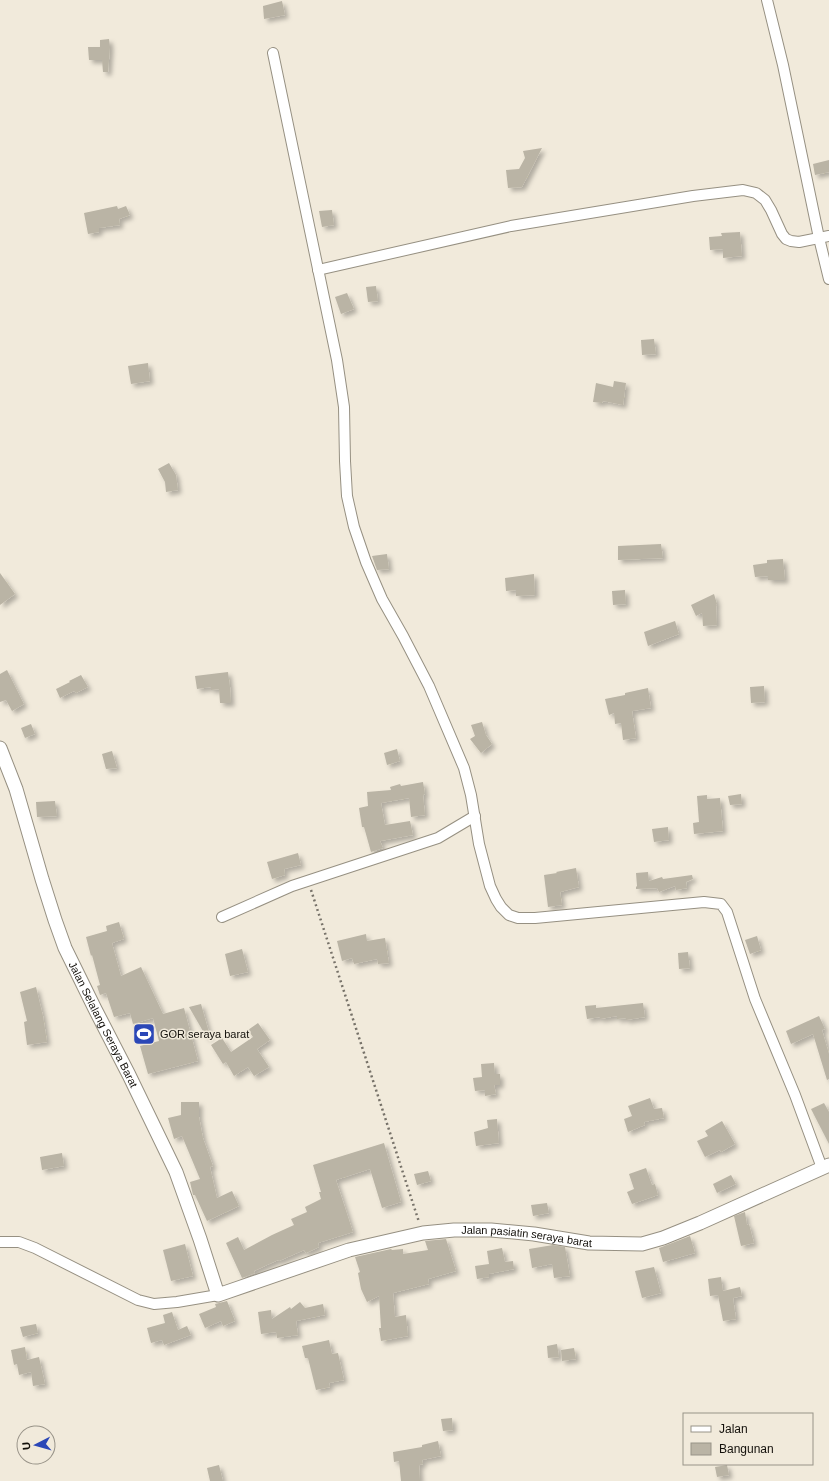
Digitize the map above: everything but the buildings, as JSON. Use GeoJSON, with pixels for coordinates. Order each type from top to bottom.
{"type":"FeatureCollection","features":[{"type":"Feature","properties":{"kind":"street"},"geometry":{"type":"LineString","coordinates":[[767,0],[824,237],[829,279]]}},
{"type":"Feature","properties":{"kind":"street"},"geometry":{"type":"LineString","coordinates":[[273,53],[337,360],[344,407],[347,496],[354,527],[366,562],[382,599],[429,686],[464,768],[475,816],[479,844],[490,886],[500,908],[509,915],[518,918],[536,918],[704,902],[719,903],[723,906],[727,912],[756,999],[825,1167]]}},
{"type":"Feature","properties":{"kind":"street"},"geometry":{"type":"LineString","coordinates":[[318,270],[511,226],[693,196],[743,190],[756,193],[765,200],[786,239],[799,242],[824,237]]}},
{"type":"Feature","properties":{"kind":"street","name":"Jalan Selalang Seraya Barat"},"geometry":{"type":"LineString","coordinates":[[0,748],[16,789],[42,880],[65,948],[176,1172],[218,1295]]}},
{"type":"Feature","properties":{"kind":"street"},"geometry":{"type":"LineString","coordinates":[[222,917],[292,886],[438,838],[475,816]]}},
{"type":"Feature","properties":{"kind":"street","name":"Jalan pasiatin seraya barat"},"geometry":{"type":"LineString","coordinates":[[218,1295],[349,1250],[423,1233],[454,1230],[491,1230],[534,1234],[589,1243],[642,1244],[663,1238],[700,1223],[825,1167]]}},
{"type":"Feature","properties":{"kind":"street"},"geometry":{"type":"LineString","coordinates":[[0,1242],[19,1242],[35,1248],[138,1300],[154,1304],[177,1302],[218,1295]]}},
{"type":"Feature","properties":{"kind":"path"},"geometry":{"type":"LineString","coordinates":[[308,881],[423,1233]]}},
{"type":"Feature","properties":{"kind":"place","name":"GOR seraya barat"},"geometry":{"type":"Point","coordinates":[144,1034]}}]}
